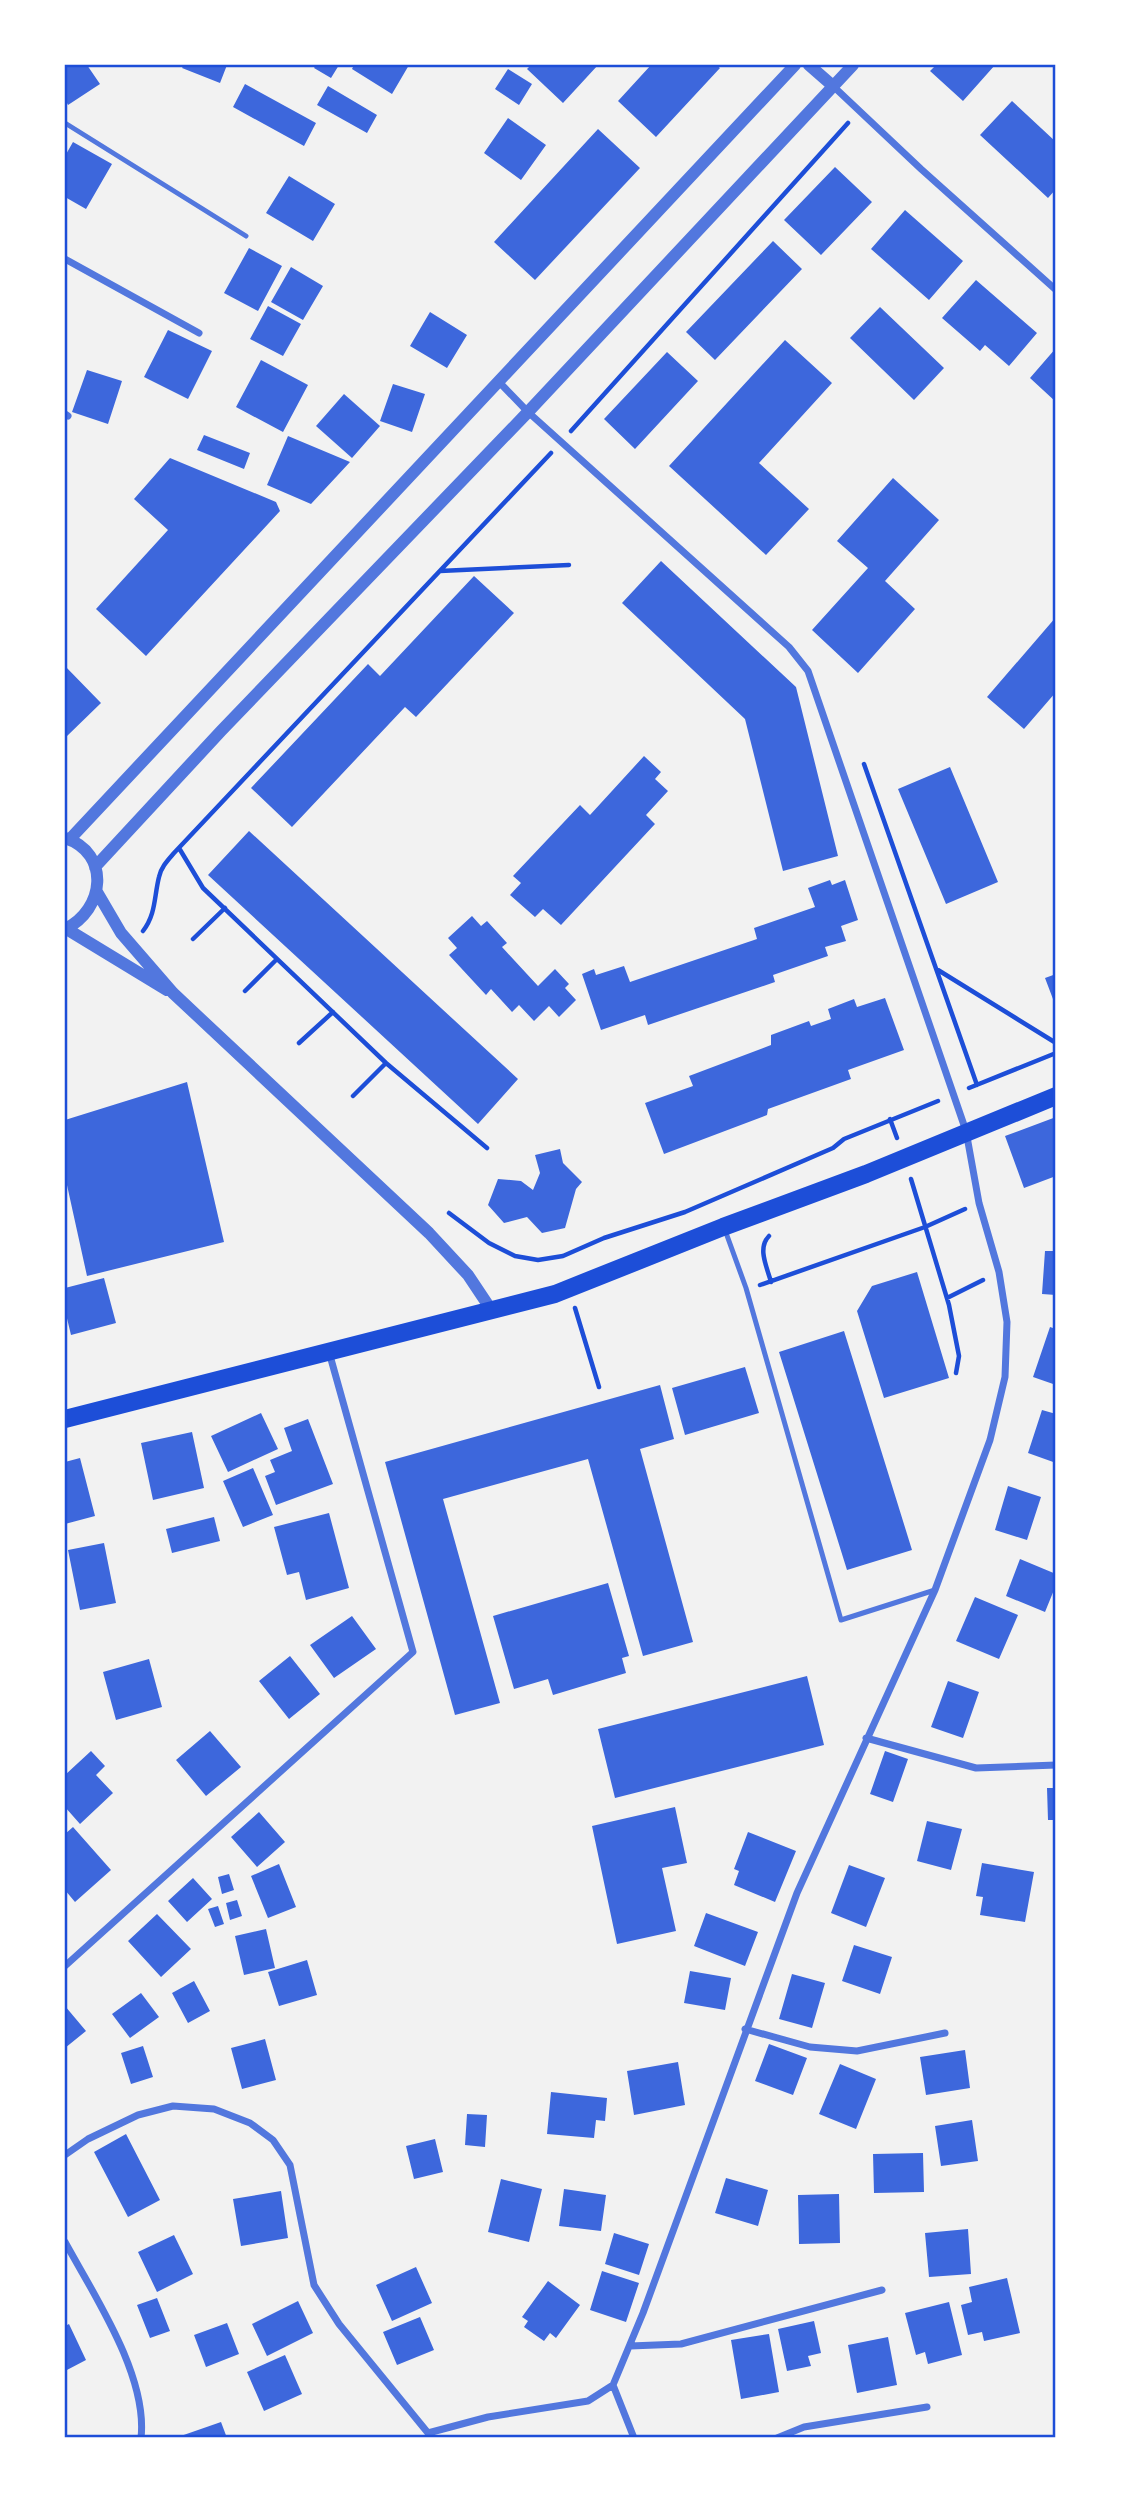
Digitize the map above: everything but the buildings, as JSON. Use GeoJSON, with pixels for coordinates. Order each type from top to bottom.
{"type":"FeatureCollection","features":[{"type":"Feature","properties":{"kind":"main road"},"geometry":{"type":"LineString","coordinates":[[65,1419],[555,1294],[905,1158],[1056,1096]]}},
{"type":"Feature","properties":{"kind":"street"},"geometry":{"type":"LineString","coordinates":[[65,929],[86,914],[97,892],[98,879],[90,856],[68,839],[500,383],[795,65]]}},
{"type":"Feature","properties":{"kind":"street"},"geometry":{"type":"LineString","coordinates":[[809,65],[1056,290]]}},
{"type":"Feature","properties":{"kind":"street"},"geometry":{"type":"LineString","coordinates":[[95,867],[221,731],[528,412],[853,65]]}},
{"type":"Feature","properties":{"kind":"street"},"geometry":{"type":"LineString","coordinates":[[65,259],[199,333]]}},
{"type":"Feature","properties":{"kind":"street"},"geometry":{"type":"LineString","coordinates":[[65,2155],[88,2140],[138,2115],[173,2106],[214,2109],[250,2123],[273,2140],[290,2165],[314,2285],[339,2324],[428,2436],[488,2417],[587,2401],[613,2385],[730,2079],[745,2029],[797,1893],[935,1590],[990,1440],[1005,1377],[1007,1322],[999,1272],[979,1203],[967,1131],[808,671],[789,647],[528,412],[500,383]]}},
{"type":"Feature","properties":{"kind":"street"},"geometry":{"type":"LineString","coordinates":[[97,892],[121,933],[173,993],[429,1233],[468,1275],[492,1311]]}},
{"type":"Feature","properties":{"kind":"street"},"geometry":{"type":"LineString","coordinates":[[65,929],[173,993]]}},
{"type":"Feature","properties":{"kind":"street"},"geometry":{"type":"LineString","coordinates":[[65,1966],[413,1652],[329,1352]]}},
{"type":"Feature","properties":{"kind":"street"},"geometry":{"type":"LineString","coordinates":[[866,1738],[976,1768],[1056,1765]]}},
{"type":"Feature","properties":{"kind":"street"},"geometry":{"type":"LineString","coordinates":[[745,2029],[810,2047],[857,2051],[945,2033]]}},
{"type":"Feature","properties":{"kind":"street"},"geometry":{"type":"LineString","coordinates":[[65,2242],[128,2362],[138,2399],[141,2438]]}},
{"type":"Feature","properties":{"kind":"street"},"geometry":{"type":"LineString","coordinates":[[630,2346],[681,2344],[882,2290]]}},
{"type":"Feature","properties":{"kind":"street"},"geometry":{"type":"LineString","coordinates":[[613,2385],[634,2438]]}},
{"type":"Feature","properties":{"kind":"street"},"geometry":{"type":"LineString","coordinates":[[777,2438],[804,2427],[927,2407]]}},
{"type":"Feature","properties":{"kind":"lane"},"geometry":{"type":"LineString","coordinates":[[65,123],[246,236]]}},
{"type":"Feature","properties":{"kind":"lane"},"geometry":{"type":"LineString","coordinates":[[723,1227],[746,1288],[841,1620],[935,1590]]}},
{"type":"Feature","properties":{"kind":"path"},"geometry":{"type":"LineString","coordinates":[[132,945],[150,921],[159,876],[178,848],[561,442],[860,109]]}},
{"type":"Feature","properties":{"kind":"path"},"geometry":{"type":"LineString","coordinates":[[439,572],[569,565]]}},
{"type":"Feature","properties":{"kind":"path"},"geometry":{"type":"LineString","coordinates":[[864,764],[977,1085]]}},
{"type":"Feature","properties":{"kind":"path"},"geometry":{"type":"LineString","coordinates":[[178,848],[203,888],[386,1063],[487,1149]]}},
{"type":"Feature","properties":{"kind":"path"},"geometry":{"type":"LineString","coordinates":[[193,939],[225,908]]}},
{"type":"Feature","properties":{"kind":"path"},"geometry":{"type":"LineString","coordinates":[[245,990],[277,959]]}},
{"type":"Feature","properties":{"kind":"path"},"geometry":{"type":"LineString","coordinates":[[936,969],[1056,1043]]}},
{"type":"Feature","properties":{"kind":"path"},"geometry":{"type":"LineString","coordinates":[[299,1043],[332,1012]]}},
{"type":"Feature","properties":{"kind":"path"},"geometry":{"type":"LineString","coordinates":[[449,1213],[489,1243],[516,1256],[538,1260],[562,1256],[604,1238],[685,1212],[833,1148],[844,1139],[890,1119],[1056,1053]]}},
{"type":"Feature","properties":{"kind":"path"},"geometry":{"type":"LineString","coordinates":[[353,1096],[386,1063]]}},
{"type":"Feature","properties":{"kind":"path"},"geometry":{"type":"LineString","coordinates":[[890,1119],[905,1158],[947,1298],[959,1356],[956,1373]]}},
{"type":"Feature","properties":{"kind":"path"},"geometry":{"type":"LineString","coordinates":[[912,1181],[924,1176]]}},
{"type":"Feature","properties":{"kind":"path"},"geometry":{"type":"LineString","coordinates":[[746,1288],[771,1282],[925,1227],[979,1203]]}},
{"type":"Feature","properties":{"kind":"path"},"geometry":{"type":"LineString","coordinates":[[771,1282],[762,1247],[768,1237],[781,1231]]}},
{"type":"Feature","properties":{"kind":"path"},"geometry":{"type":"LineString","coordinates":[[562,1256],[599,1387]]}},
{"type":"Feature","properties":{"kind":"path"},"geometry":{"type":"LineString","coordinates":[[947,1298],[999,1272]]}}]}
